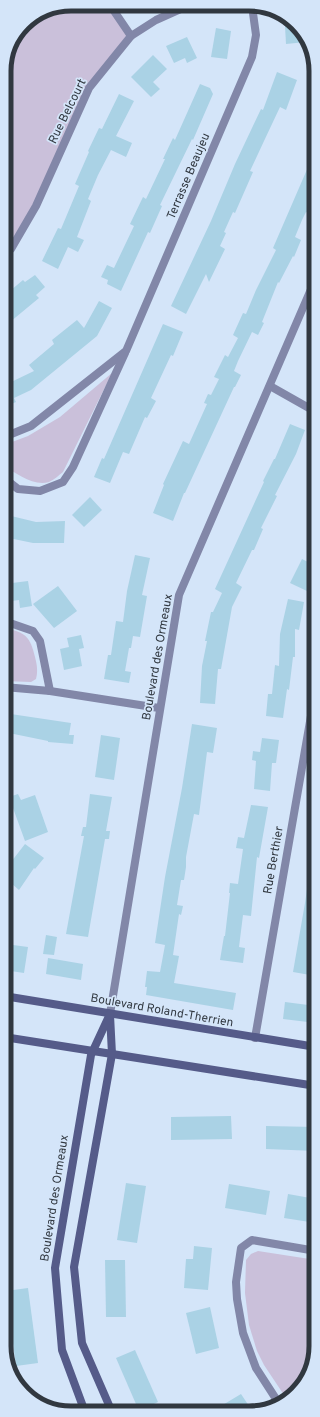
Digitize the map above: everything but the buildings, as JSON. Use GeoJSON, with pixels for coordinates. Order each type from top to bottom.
{"type":"FeatureCollection","features":[{"type":"Feature","properties":{"kind":"street"},"geometry":{"type":"LineString","coordinates":[[114,11],[130,36]]}},
{"type":"Feature","properties":{"kind":"street","name":"Rue Belcourt"},"geometry":{"type":"LineString","coordinates":[[11,249],[36,206],[89,88],[130,36],[156,20],[176,11]]}},
{"type":"Feature","properties":{"kind":"street","name":"Terrasse Beaujeu"},"geometry":{"type":"LineString","coordinates":[[11,484],[18,489],[40,491],[63,482],[72,467],[126,351],[252,57],[256,35],[253,11]]}},
{"type":"Feature","properties":{"kind":"street","name":"Boulevard des Ormeaux"},"geometry":{"type":"LineString","coordinates":[[109,1406],[82,1343],[74,1267],[112,1054],[110,1014],[159,708],[179,594],[309,296]]}},
{"type":"Feature","properties":{"kind":"street","name":"Terrasse Beaujeu"},"geometry":{"type":"LineString","coordinates":[[11,434],[32,426],[126,351]]}},
{"type":"Feature","properties":{"kind":"street"},"geometry":{"type":"LineString","coordinates":[[270,386],[309,408]]}},
{"type":"Feature","properties":{"kind":"street"},"geometry":{"type":"LineString","coordinates":[[11,624],[33,631],[40,641],[50,691]]}},
{"type":"Feature","properties":{"kind":"street"},"geometry":{"type":"LineString","coordinates":[[11,688],[50,691],[159,708]]}},
{"type":"Feature","properties":{"kind":"street","name":"Rue Berthier"},"geometry":{"type":"LineString","coordinates":[[255,1038],[309,727]]}},
{"type":"Feature","properties":{"kind":"street","name":"Boulevard Roland-Therrien"},"geometry":{"type":"LineString","coordinates":[[11,997],[309,1046]]}},
{"type":"Feature","properties":{"kind":"street","name":"Boulevard des Ormeaux"},"geometry":{"type":"LineString","coordinates":[[83,1406],[62,1350],[55,1268],[92,1051],[110,1014]]}},
{"type":"Feature","properties":{"kind":"street"},"geometry":{"type":"LineString","coordinates":[[11,1038],[309,1085]]}},
{"type":"Feature","properties":{"kind":"street"},"geometry":{"type":"LineString","coordinates":[[277,1400],[256,1368],[243,1333],[238,1310],[237,1288],[241,1248],[252,1240],[309,1250]]}},
{"type":"Feature","properties":{"kind":"shaded area"},"geometry":{"type":"Polygon","coordinates":[[[111,11],[127,35],[89,85],[34,206],[11,242],[11,67],[17,44],[23,34],[37,21],[59,12],[111,11]]]}},
{"type":"Feature","properties":{"kind":"shaded area"},"geometry":{"type":"Polygon","coordinates":[[[112,373],[63,472],[49,482],[37,483],[11,470],[11,442],[28,436],[60,417],[112,373]]]}},
{"type":"Feature","properties":{"kind":"shaded area"},"geometry":{"type":"Polygon","coordinates":[[[11,630],[17,631],[26,636],[33,650],[37,671],[36,679],[31,682],[11,681],[11,630]]]}},
{"type":"Feature","properties":{"kind":"shaded area"},"geometry":{"type":"Polygon","coordinates":[[[258,1251],[309,1259],[309,1350],[307,1362],[299,1380],[284,1395],[264,1365],[257,1351],[249,1325],[245,1293],[246,1260],[251,1254],[258,1251]]]}}]}
